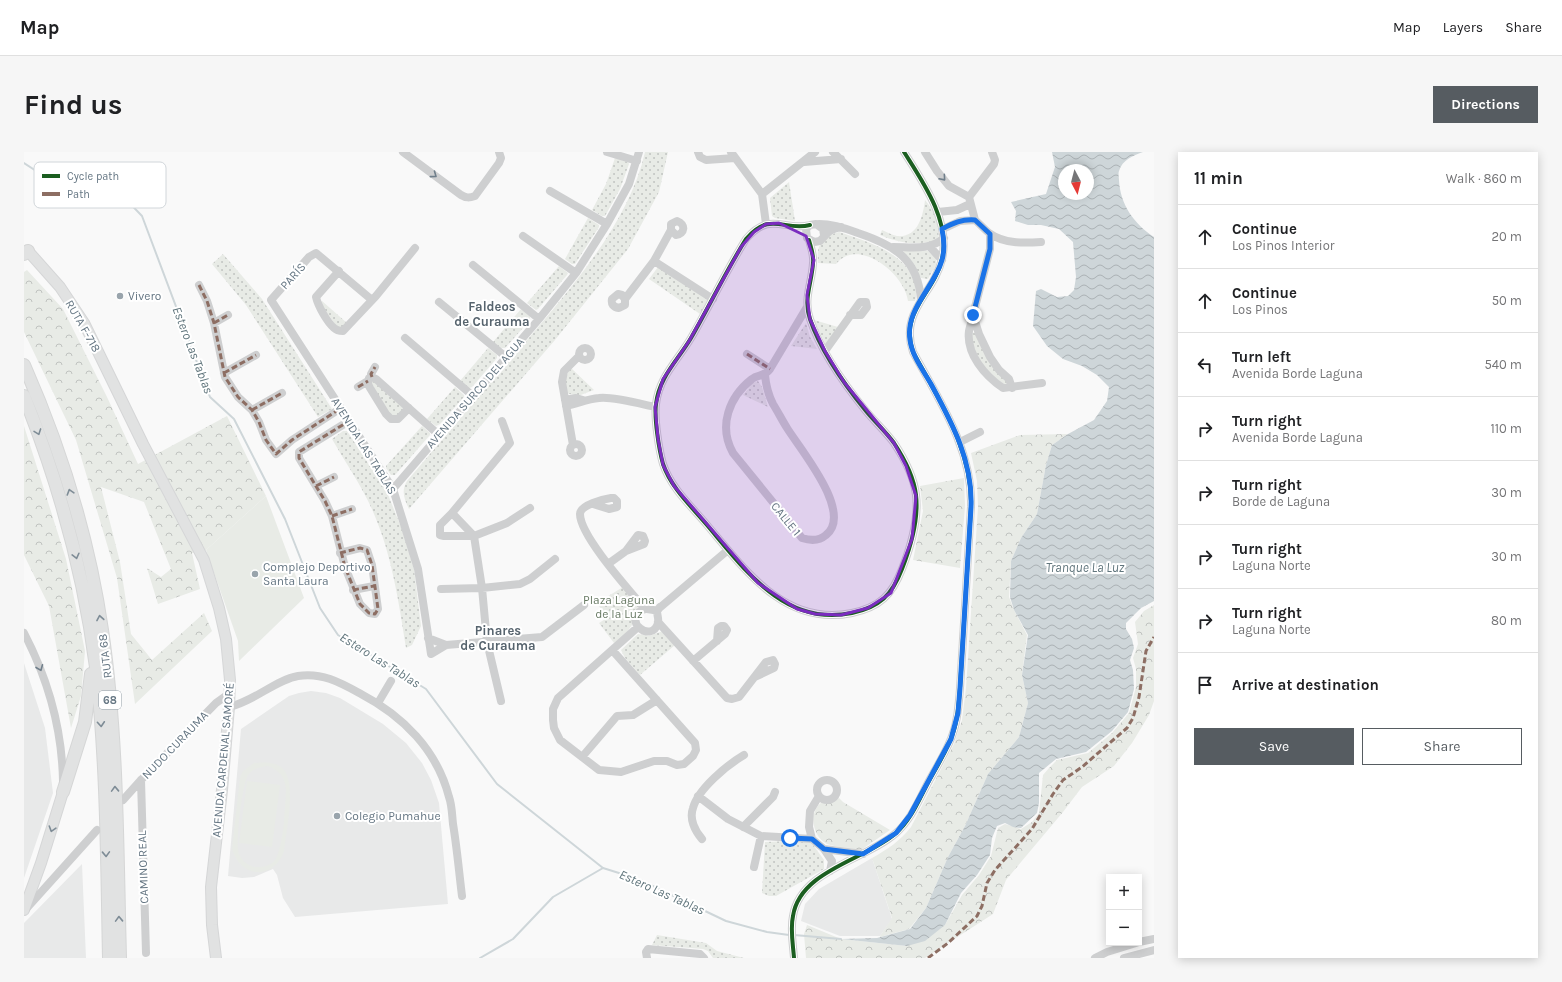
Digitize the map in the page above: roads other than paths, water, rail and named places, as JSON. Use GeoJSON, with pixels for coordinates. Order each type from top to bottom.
{"type":"FeatureCollection","features":[{"type":"Feature","properties":{"kind":"highway","name":"RUTA 68"},"geometry":{"type":"LineString","coordinates":[[24,365],[48,424],[73,502],[91,572],[102,629],[113,737],[120,958]]}},
{"type":"Feature","properties":{"kind":"highway","name":"RUTA 68"},"geometry":{"type":"LineString","coordinates":[[24,396],[50,468],[67,522],[85,598],[92,643],[102,734],[110,958]]}},
{"type":"Feature","properties":{"kind":"highway"},"geometry":{"type":"LineString","coordinates":[[63,792],[85,722],[91,682],[92,643]]}},
{"type":"Feature","properties":{"kind":"main road","name":"RUTA F-718"},"geometry":{"type":"LineString","coordinates":[[25,250],[60,287],[84,323],[130,414]]}},
{"type":"Feature","properties":{"kind":"main road","name":"AVENIDA CARDENAL SAMORÉ"},"geometry":{"type":"LineString","coordinates":[[130,414],[143,444],[204,560],[219,608],[226,639],[230,666],[230,707],[211,887],[212,925],[216,958]]}},
{"type":"Feature","properties":{"kind":"main road"},"geometry":{"type":"LineString","coordinates":[[24,911],[41,863],[63,792]]}},
{"type":"Feature","properties":{"kind":"street"},"geometry":{"type":"LineString","coordinates":[[402,152],[465,197],[475,196],[499,163],[501,158],[499,152]]}},
{"type":"Feature","properties":{"kind":"street"},"geometry":{"type":"LineString","coordinates":[[607,152],[637,161]]}},
{"type":"Feature","properties":{"kind":"street","name":"AVENIDA SURCO DEL AGUA"},"geometry":{"type":"LineString","coordinates":[[393,489],[506,358],[576,273],[607,224],[629,184],[639,152]]}},
{"type":"Feature","properties":{"kind":"street"},"geometry":{"type":"LineString","coordinates":[[698,152],[700,157],[706,160],[733,155],[762,194],[766,224]]}},
{"type":"Feature","properties":{"kind":"street"},"geometry":{"type":"LineString","coordinates":[[762,194],[815,152]]}},
{"type":"Feature","properties":{"kind":"street"},"geometry":{"type":"LineString","coordinates":[[833,152],[855,174]]}},
{"type":"Feature","properties":{"kind":"street"},"geometry":{"type":"LineString","coordinates":[[824,849],[849,856],[863,854],[891,838],[904,824],[951,739],[954,729],[960,688],[972,498],[969,471],[960,442],[911,346],[910,326],[914,312],[930,285],[942,260],[943,234],[938,212],[904,152]]}},
{"type":"Feature","properties":{"kind":"street"},"geometry":{"type":"LineString","coordinates":[[925,152],[949,186],[970,200],[975,220],[990,234],[1003,240],[1022,243],[1041,242]]}},
{"type":"Feature","properties":{"kind":"street"},"geometry":{"type":"LineString","coordinates":[[938,212],[956,210],[970,200],[994,164],[995,160],[992,152]]}},
{"type":"Feature","properties":{"kind":"street"},"geometry":{"type":"LineString","coordinates":[[804,162],[841,159]]}},
{"type":"Feature","properties":{"kind":"street"},"geometry":{"type":"LineString","coordinates":[[550,191],[607,224]]}},
{"type":"Feature","properties":{"kind":"street"},"geometry":{"type":"LineString","coordinates":[[893,248],[930,246],[937,243],[943,234],[960,221],[975,220]]}},
{"type":"Feature","properties":{"kind":"street"},"geometry":{"type":"LineString","coordinates":[[778,223],[817,242]]}},
{"type":"Feature","properties":{"kind":"street"},"geometry":{"type":"LineString","coordinates":[[819,224],[824,229],[824,235],[822,240],[817,242],[813,256],[813,267],[807,295],[807,307],[810,319],[825,351],[849,388],[866,411],[894,443],[906,466],[913,482],[916,496],[915,524],[912,539],[896,584],[891,593],[883,599],[868,608],[841,615],[816,614],[797,609],[776,597],[758,583],[674,486],[663,465],[658,439],[655,407],[662,379],[689,340],[746,239],[766,224],[778,223],[800,227],[819,224],[829,224],[873,238],[893,248],[907,261],[917,279],[921,300]]}},
{"type":"Feature","properties":{"kind":"street"},"geometry":{"type":"LineString","coordinates":[[810,225],[806,230],[813,256]]}},
{"type":"Feature","properties":{"kind":"street"},"geometry":{"type":"LineString","coordinates":[[824,235],[831,230],[842,227]]}},
{"type":"Feature","properties":{"kind":"street"},"geometry":{"type":"LineString","coordinates":[[625,299],[654,261],[671,230]]}},
{"type":"Feature","properties":{"kind":"street"},"geometry":{"type":"LineString","coordinates":[[990,234],[990,249],[969,332],[971,351],[983,372],[991,381],[1003,388],[1042,383]]}},
{"type":"Feature","properties":{"kind":"street"},"geometry":{"type":"LineString","coordinates":[[523,236],[576,273]]}},
{"type":"Feature","properties":{"kind":"street"},"geometry":{"type":"LineString","coordinates":[[930,246],[942,260]]}},
{"type":"Feature","properties":{"kind":"street"},"geometry":{"type":"LineString","coordinates":[[372,300],[339,271],[316,297],[318,305],[334,328],[338,331],[343,331],[347,329],[372,300],[415,248]]}},
{"type":"Feature","properties":{"kind":"street","name":"PARÍS"},"geometry":{"type":"LineString","coordinates":[[271,300],[309,257],[316,253],[339,271]]}},
{"type":"Feature","properties":{"kind":"street"},"geometry":{"type":"LineString","coordinates":[[654,261],[713,299]]}},
{"type":"Feature","properties":{"kind":"street"},"geometry":{"type":"LineString","coordinates":[[473,265],[539,318]]}},
{"type":"Feature","properties":{"kind":"street"},"geometry":{"type":"LineString","coordinates":[[917,279],[930,285]]}},
{"type":"Feature","properties":{"kind":"street"},"geometry":{"type":"LineString","coordinates":[[199,285],[207,301],[214,324],[224,373],[230,388],[252,410],[259,422],[266,440],[276,454],[292,440],[341,408]]}},
{"type":"Feature","properties":{"kind":"street","name":"AVENIDA LAS TABLAS"},"geometry":{"type":"LineString","coordinates":[[271,300],[393,489],[418,569],[430,654],[446,645]]}},
{"type":"Feature","properties":{"kind":"street"},"geometry":{"type":"LineString","coordinates":[[439,302],[506,358]]}},
{"type":"Feature","properties":{"kind":"street"},"geometry":{"type":"LineString","coordinates":[[747,354],[768,372],[807,307]]}},
{"type":"Feature","properties":{"kind":"street"},"geometry":{"type":"LineString","coordinates":[[214,324],[228,315]]}},
{"type":"Feature","properties":{"kind":"street"},"geometry":{"type":"LineString","coordinates":[[825,351],[850,315]]}},
{"type":"Feature","properties":{"kind":"street"},"geometry":{"type":"LineString","coordinates":[[973,315],[979,334],[990,357],[999,370],[1009,379],[1012,388]]}},
{"type":"Feature","properties":{"kind":"street"},"geometry":{"type":"LineString","coordinates":[[405,338],[473,396]]}},
{"type":"Feature","properties":{"kind":"street"},"geometry":{"type":"LineString","coordinates":[[224,373],[256,355]]}},
{"type":"Feature","properties":{"kind":"street"},"geometry":{"type":"LineString","coordinates":[[572,445],[562,382],[564,371],[579,356]]}},
{"type":"Feature","properties":{"kind":"street"},"geometry":{"type":"LineString","coordinates":[[375,366],[368,384],[386,414],[391,419],[398,419],[408,408]]}},
{"type":"Feature","properties":{"kind":"street","name":"CALLE 1"},"geometry":{"type":"LineString","coordinates":[[768,372],[767,388],[772,403],[787,428],[822,479],[830,499],[834,522],[827,534],[820,539],[811,540],[802,538],[737,458],[727,441],[725,423],[728,411],[739,392],[753,378],[768,372]]}},
{"type":"Feature","properties":{"kind":"street"},"geometry":{"type":"LineString","coordinates":[[358,387],[370,379],[376,378],[439,435]]}},
{"type":"Feature","properties":{"kind":"street"},"geometry":{"type":"LineString","coordinates":[[252,410],[282,393]]}},
{"type":"Feature","properties":{"kind":"street"},"geometry":{"type":"LineString","coordinates":[[565,403],[576,398],[583,400],[601,397],[655,407]]}},
{"type":"Feature","properties":{"kind":"street"},"geometry":{"type":"LineString","coordinates":[[340,553],[360,548],[367,550],[372,565],[378,609],[375,614],[369,612],[360,604],[353,590],[340,553],[332,516],[299,458],[299,452],[349,421]]}},
{"type":"Feature","properties":{"kind":"street"},"geometry":{"type":"LineString","coordinates":[[502,421],[510,443],[452,513],[440,525],[440,535],[474,536],[507,523],[530,508]]}},
{"type":"Feature","properties":{"kind":"street"},"geometry":{"type":"LineString","coordinates":[[960,442],[980,432]]}},
{"type":"Feature","properties":{"kind":"street"},"geometry":{"type":"LineString","coordinates":[[316,486],[334,476]]}},
{"type":"Feature","properties":{"kind":"street"},"geometry":{"type":"LineString","coordinates":[[593,504],[587,505],[581,511],[580,514],[584,529],[608,564],[645,609]]}},
{"type":"Feature","properties":{"kind":"street"},"geometry":{"type":"LineString","coordinates":[[332,516],[352,509]]}},
{"type":"Feature","properties":{"kind":"street"},"geometry":{"type":"LineString","coordinates":[[452,513],[474,536],[482,588],[487,642],[501,701]]}},
{"type":"Feature","properties":{"kind":"street"},"geometry":{"type":"LineString","coordinates":[[660,608],[656,610],[645,609],[638,613],[636,616],[636,624],[638,627],[648,632],[655,629],[658,622],[657,612],[660,608],[728,550]]}},
{"type":"Feature","properties":{"kind":"street"},"geometry":{"type":"LineString","coordinates":[[608,564],[626,551]]}},
{"type":"Feature","properties":{"kind":"street"},"geometry":{"type":"LineString","coordinates":[[441,589],[482,588],[520,584],[530,579],[555,559]]}},
{"type":"Feature","properties":{"kind":"street"},"geometry":{"type":"LineString","coordinates":[[353,590],[374,586]]}},
{"type":"Feature","properties":{"kind":"street"},"geometry":{"type":"LineString","coordinates":[[428,638],[446,645],[542,637],[584,605]]}},
{"type":"Feature","properties":{"kind":"street"},"geometry":{"type":"LineString","coordinates":[[658,622],[727,698],[732,699],[739,697],[755,677]]}},
{"type":"Feature","properties":{"kind":"street"},"geometry":{"type":"LineString","coordinates":[[612,651],[695,743],[696,750],[693,756],[684,764],[677,765],[667,761],[654,760],[621,772],[600,770],[560,740],[554,728],[553,708],[558,698],[638,627]]}},
{"type":"Feature","properties":{"kind":"street"},"geometry":{"type":"LineString","coordinates":[[24,633],[43,674],[54,709],[62,756],[63,792]]}},
{"type":"Feature","properties":{"kind":"street"},"geometry":{"type":"LineString","coordinates":[[693,660],[717,641]]}},
{"type":"Feature","properties":{"kind":"street"},"geometry":{"type":"LineString","coordinates":[[230,707],[242,704],[285,680],[298,676],[314,675],[330,678],[342,683],[378,703],[410,729],[433,757],[443,777],[450,798],[462,896]]}},
{"type":"Feature","properties":{"kind":"street"},"geometry":{"type":"LineString","coordinates":[[378,703],[391,681]]}},
{"type":"Feature","properties":{"kind":"street","name":"NUDO CURAUMA"},"geometry":{"type":"LineString","coordinates":[[123,800],[216,703],[230,693]]}},
{"type":"Feature","properties":{"kind":"street"},"geometry":{"type":"LineString","coordinates":[[582,757],[617,716],[634,715],[657,700]]}},
{"type":"Feature","properties":{"kind":"street"},"geometry":{"type":"LineString","coordinates":[[702,839],[697,834],[692,823],[692,809],[698,796],[718,774],[744,755]]}},
{"type":"Feature","properties":{"kind":"street","name":"CAMINO REAL"},"geometry":{"type":"LineString","coordinates":[[141,780],[146,953]]}},
{"type":"Feature","properties":{"kind":"street"},"geometry":{"type":"LineString","coordinates":[[742,827],[774,797],[775,792]]}},
{"type":"Feature","properties":{"kind":"street"},"geometry":{"type":"LineString","coordinates":[[698,796],[728,819],[761,836],[812,839],[824,849],[832,861],[842,865]]}},
{"type":"Feature","properties":{"kind":"street"},"geometry":{"type":"LineString","coordinates":[[812,839],[809,826],[809,816],[812,806],[819,796]]}},
{"type":"Feature","properties":{"kind":"street"},"geometry":{"type":"LineString","coordinates":[[24,911],[97,830]]}},
{"type":"Feature","properties":{"kind":"street"},"geometry":{"type":"LineString","coordinates":[[754,866],[761,836]]}},
{"type":"Feature","properties":{"kind":"street"},"geometry":{"type":"LineString","coordinates":[[794,958],[792,923],[795,906],[802,892],[810,884],[842,865],[849,856]]}},
{"type":"Feature","properties":{"kind":"street"},"geometry":{"type":"LineString","coordinates":[[830,871],[832,861]]}},
{"type":"Feature","properties":{"kind":"street"},"geometry":{"type":"LineString","coordinates":[[1142,941],[1154,939]]}},
{"type":"Feature","properties":{"kind":"street"},"geometry":{"type":"LineString","coordinates":[[1095,958],[1107,952],[1126,946]]}},
{"type":"Feature","properties":{"kind":"street"},"geometry":{"type":"LineString","coordinates":[[647,958],[646,952],[648,949],[700,954],[704,958]]}},
{"type":"Feature","properties":{"kind":"street"},"geometry":{"type":"LineString","coordinates":[[1124,958],[1145,955],[1154,950]]}},
{"type":"Feature","properties":{"kind":"water","name":"Tranque La Luz"},"geometry":{"type":"Polygon","coordinates":[[[1052,152],[1143,152],[1132,156],[1126,161],[1121,167],[1119,173],[1122,197],[1129,213],[1140,226],[1154,237],[1154,601],[1141,608],[1126,623],[1126,629],[1132,639],[1134,648],[1130,660],[1133,670],[1134,689],[1128,712],[1112,731],[1086,752],[1056,759],[1039,773],[1039,803],[1037,813],[1021,828],[1013,827],[1005,823],[997,826],[992,838],[990,855],[977,875],[961,893],[945,925],[925,941],[907,946],[841,939],[877,938],[910,929],[926,908],[948,857],[965,826],[988,774],[1019,737],[1028,703],[1022,675],[1028,635],[1014,610],[1010,597],[1011,561],[1021,538],[1037,514],[1046,465],[1052,445],[1068,434],[1094,420],[1107,401],[1109,387],[1097,375],[1082,366],[1063,359],[1047,346],[1033,326],[1036,291],[1041,289],[1057,297],[1068,296],[1074,290],[1076,277],[1073,242],[1059,229],[1041,225],[1028,225],[1015,221],[1016,211],[1011,202],[1046,194],[1055,167],[1052,152]]]}},
{"type":"Feature","properties":{"kind":"waterway","name":"Estero Las Tablas"},"geometry":{"type":"LineString","coordinates":[[24,163],[34,169]]}},
{"type":"Feature","properties":{"kind":"waterway","name":"Estero Las Tablas"},"geometry":{"type":"LineString","coordinates":[[134,208],[142,216],[210,397],[234,419],[285,519],[320,608],[338,635],[426,689],[497,784],[603,868],[638,879],[726,921],[767,932],[789,935]]}},
{"type":"Feature","properties":{"kind":"waterway"},"geometry":{"type":"LineString","coordinates":[[480,958],[513,939],[553,897],[603,868]]}},
{"type":"Feature","properties":{"kind":"waterway","name":"Estero Las Tablas"},"geometry":{"type":"LineString","coordinates":[[794,935],[841,939]]}},
{"type":"Feature","properties":{"kind":"place","name":"Vivero"},"geometry":{"type":"Point","coordinates":[120,296]}},
{"type":"Feature","properties":{"kind":"place","name":"Complejo Deportivo Santa Laura"},"geometry":{"type":"Point","coordinates":[255,574]}},
{"type":"Feature","properties":{"kind":"place","name":"Colegio Pumahue"},"geometry":{"type":"Point","coordinates":[337,816]}},
{"type":"Feature","properties":{"kind":"district","name":"Faldeos de Curauma"},"geometry":{"type":"Point","coordinates":[492,314]}},
{"type":"Feature","properties":{"kind":"district","name":"Pinares de Curauma"},"geometry":{"type":"Point","coordinates":[498,638]}},
{"type":"Feature","properties":{"kind":"park label","name":"Plaza Laguna de la Luz"},"geometry":{"type":"Point","coordinates":[619,607]}}]}
